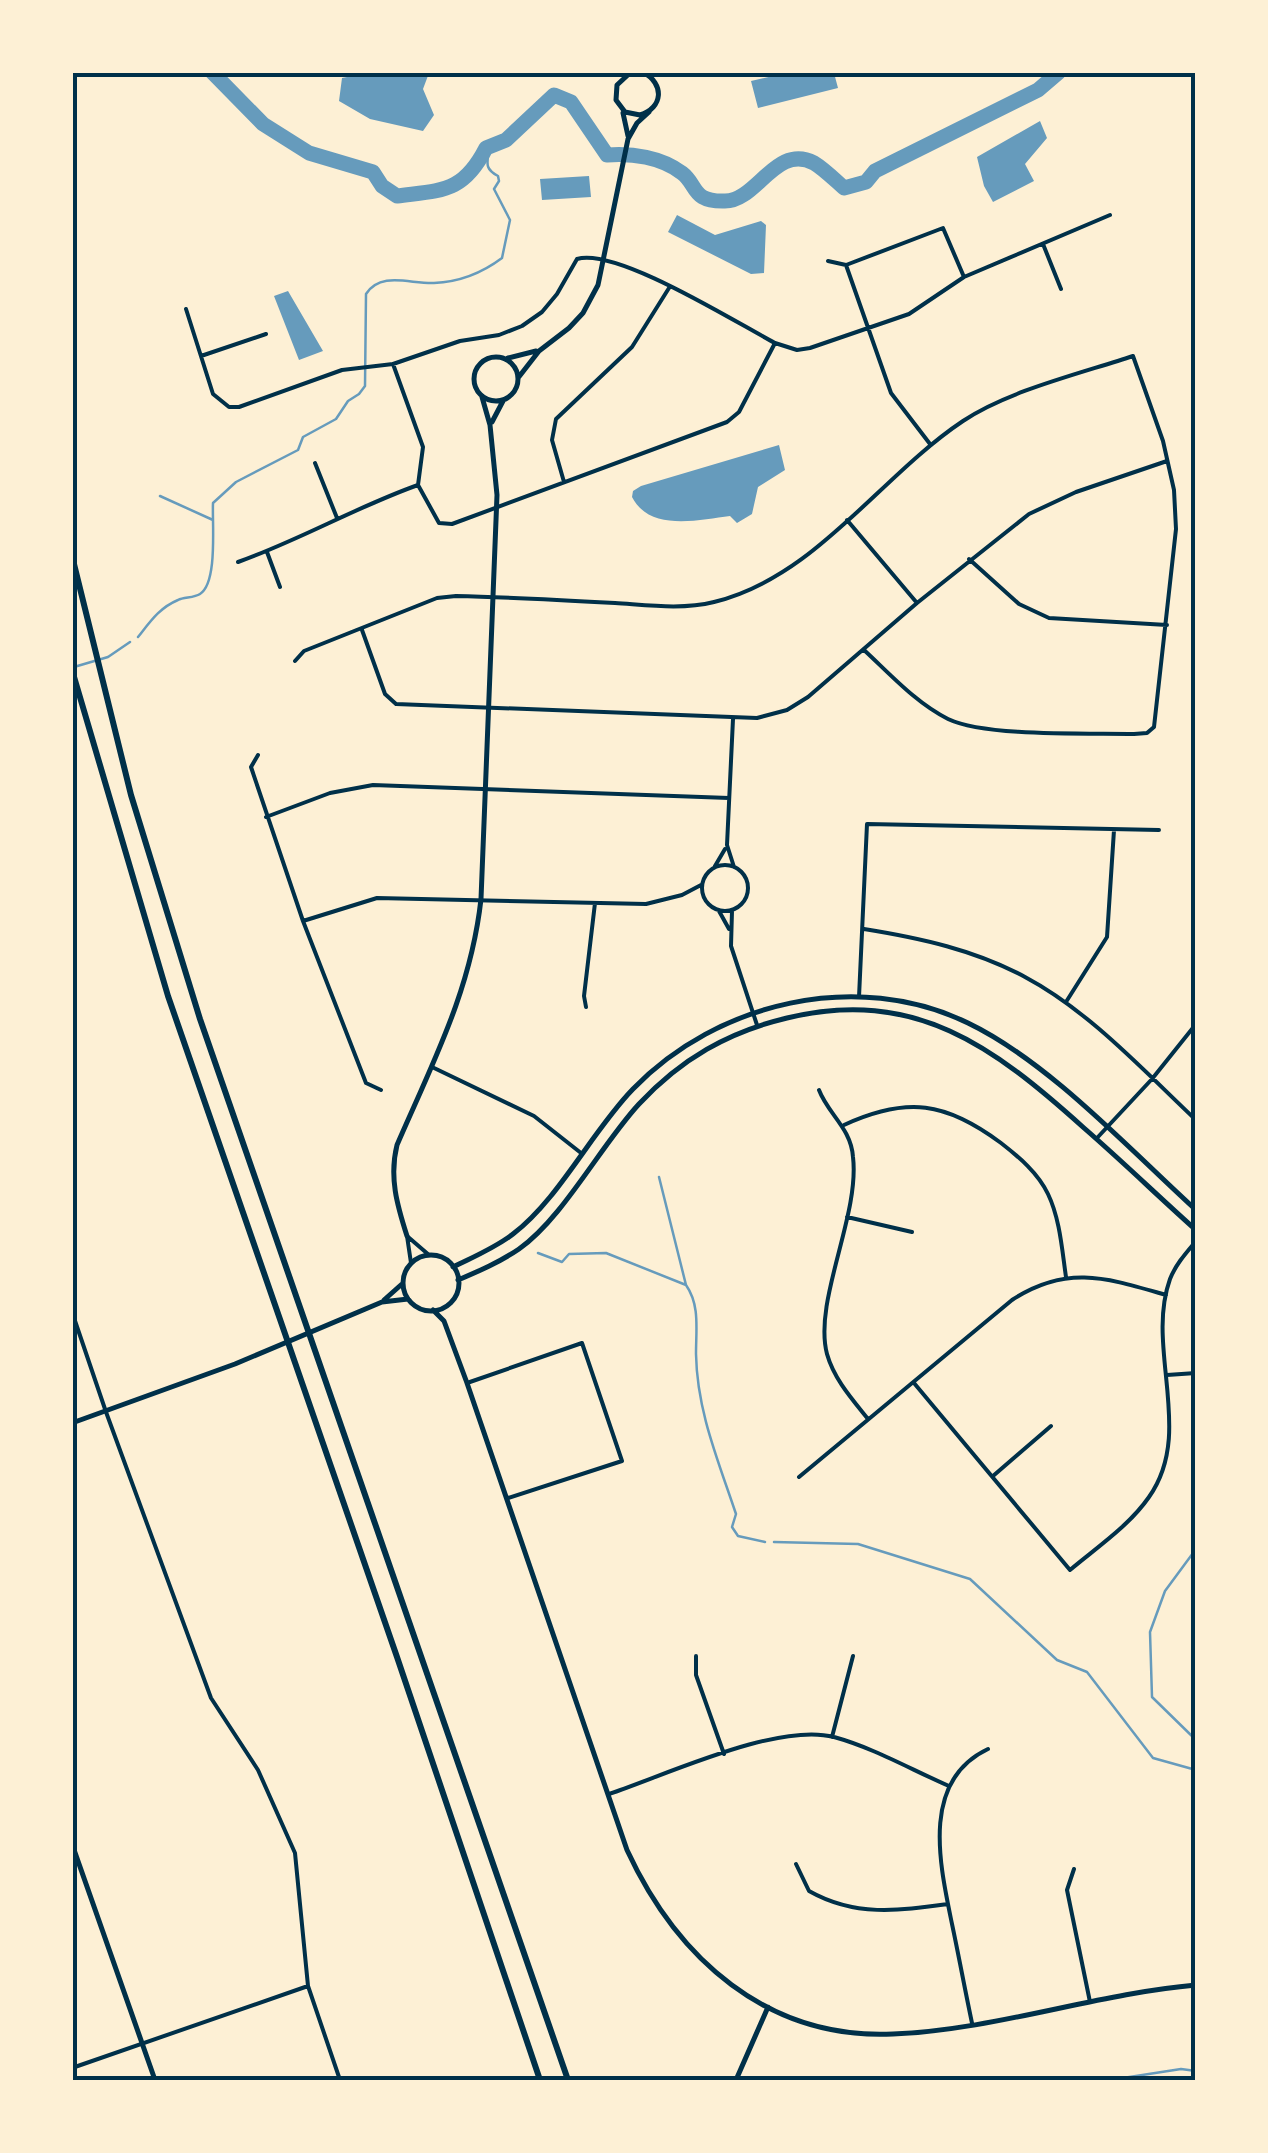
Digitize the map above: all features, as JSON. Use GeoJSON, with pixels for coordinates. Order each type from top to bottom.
{"type":"FeatureCollection","features":[{"type":"Feature","properties":{"kind":"highway"},"geometry":{"type":"LineString","coordinates":[[72,556],[154,871],[242,1146],[568,2080]]}},
{"type":"Feature","properties":{"kind":"highway"},"geometry":{"type":"LineString","coordinates":[[72,670],[132,878],[237,1199],[540,2080]]}},
{"type":"Feature","properties":{"kind":"street"},"geometry":{"type":"LineString","coordinates":[[628,140],[615,90],[631,72]]}},
{"type":"Feature","properties":{"kind":"street"},"geometry":{"type":"LineString","coordinates":[[643,72],[655,81]]}},
{"type":"Feature","properties":{"kind":"street"},"geometry":{"type":"LineString","coordinates":[[490,425],[539,350],[569,328],[598,285],[628,140],[636,123],[649,112],[659,95],[653,72]]}},
{"type":"Feature","properties":{"kind":"street"},"geometry":{"type":"LineString","coordinates":[[621,108],[634,115],[649,112]]}},
{"type":"Feature","properties":{"kind":"street"},"geometry":{"type":"LineString","coordinates":[[186,309],[213,394],[228,407],[239,407],[342,370],[394,364],[460,341],[522,326],[542,312],[557,294],[577,259],[624,264],[775,343],[797,350],[909,314],[964,277],[1110,216]]}},
{"type":"Feature","properties":{"kind":"street"},"geometry":{"type":"LineString","coordinates":[[945,219],[943,228],[964,277]]}},
{"type":"Feature","properties":{"kind":"street"},"geometry":{"type":"LineString","coordinates":[[828,260],[846,264],[943,228]]}},
{"type":"Feature","properties":{"kind":"street"},"geometry":{"type":"LineString","coordinates":[[1043,244],[1061,289]]}},
{"type":"Feature","properties":{"kind":"street"},"geometry":{"type":"LineString","coordinates":[[846,264],[891,393],[930,444]]}},
{"type":"Feature","properties":{"kind":"street"},"geometry":{"type":"LineString","coordinates":[[564,483],[552,440],[556,419],[632,348],[669,288]]}},
{"type":"Feature","properties":{"kind":"street"},"geometry":{"type":"LineString","coordinates":[[201,356],[266,334]]}},
{"type":"Feature","properties":{"kind":"street"},"geometry":{"type":"LineString","coordinates":[[394,364],[422,447],[418,485],[439,523],[452,524],[727,422],[739,412],[775,343]]}},
{"type":"Feature","properties":{"kind":"street"},"geometry":{"type":"LineString","coordinates":[[382,1302],[403,1284],[411,1263],[398,1208],[393,1162],[397,1145],[460,1003],[481,899],[497,508],[490,425],[482,396],[474,384],[476,368],[487,359],[512,358],[539,350]]}},
{"type":"Feature","properties":{"kind":"street"},"geometry":{"type":"LineString","coordinates":[[295,661],[304,651],[437,598],[493,596],[668,606],[709,604],[744,594],[770,581],[847,520],[930,444],[967,418],[1002,401],[1133,356],[1168,460],[1176,529],[1154,727],[1147,733],[1134,734],[975,727],[949,719],[919,700],[864,650]]}},
{"type":"Feature","properties":{"kind":"street"},"geometry":{"type":"LineString","coordinates":[[501,358],[513,365],[518,378]]}},
{"type":"Feature","properties":{"kind":"street"},"geometry":{"type":"LineString","coordinates":[[482,396],[496,402],[504,400]]}},
{"type":"Feature","properties":{"kind":"street"},"geometry":{"type":"LineString","coordinates":[[362,630],[386,694],[396,704],[757,718],[787,710],[808,697],[917,602],[1019,521],[1053,501],[1168,460]]}},
{"type":"Feature","properties":{"kind":"street"},"geometry":{"type":"LineString","coordinates":[[315,463],[337,518]]}},
{"type":"Feature","properties":{"kind":"street"},"geometry":{"type":"LineString","coordinates":[[238,562],[418,485]]}},
{"type":"Feature","properties":{"kind":"street"},"geometry":{"type":"LineString","coordinates":[[847,520],[917,602]]}},
{"type":"Feature","properties":{"kind":"street"},"geometry":{"type":"LineString","coordinates":[[267,552],[280,587]]}},
{"type":"Feature","properties":{"kind":"street"},"geometry":{"type":"LineString","coordinates":[[969,559],[1019,604],[1049,618],[1167,625]]}},
{"type":"Feature","properties":{"kind":"street"},"geometry":{"type":"LineString","coordinates":[[719,911],[732,911],[745,901],[748,886],[746,878],[734,867],[727,844],[733,719]]}},
{"type":"Feature","properties":{"kind":"street"},"geometry":{"type":"LineString","coordinates":[[258,755],[250,766],[304,921],[366,1082],[381,1090]]}},
{"type":"Feature","properties":{"kind":"street"},"geometry":{"type":"LineString","coordinates":[[266,817],[350,787],[485,787],[729,798]]}},
{"type":"Feature","properties":{"kind":"street"},"geometry":{"type":"LineString","coordinates":[[858,998],[867,824],[1159,830]]}},
{"type":"Feature","properties":{"kind":"street"},"geometry":{"type":"LineString","coordinates":[[1066,1002],[1106,937],[1112,899],[1114,830]]}},
{"type":"Feature","properties":{"kind":"street"},"geometry":{"type":"LineString","coordinates":[[304,921],[377,898],[646,904],[682,896],[702,885],[727,844]]}},
{"type":"Feature","properties":{"kind":"street"},"geometry":{"type":"LineString","coordinates":[[713,868],[734,867]]}},
{"type":"Feature","properties":{"kind":"street"},"geometry":{"type":"LineString","coordinates":[[702,885],[703,898]]}},
{"type":"Feature","properties":{"kind":"street"},"geometry":{"type":"LineString","coordinates":[[682,896],[703,898],[719,911],[729,929]]}},
{"type":"Feature","properties":{"kind":"street"},"geometry":{"type":"LineString","coordinates":[[586,1006],[595,903]]}},
{"type":"Feature","properties":{"kind":"street"},"geometry":{"type":"LineString","coordinates":[[732,911],[729,929],[734,959],[758,1025]]}},
{"type":"Feature","properties":{"kind":"street"},"geometry":{"type":"LineString","coordinates":[[864,929],[947,945],[1025,977],[1066,1002],[1196,1120]]}},
{"type":"Feature","properties":{"kind":"street"},"geometry":{"type":"LineString","coordinates":[[453,1267],[514,1234],[631,1090],[656,1066],[716,1027],[753,1012],[809,999],[858,998],[924,1008],[967,1023],[1017,1052],[1196,1210]]}},
{"type":"Feature","properties":{"kind":"street"},"geometry":{"type":"LineString","coordinates":[[458,1280],[522,1247],[638,1105],[675,1070],[710,1045],[758,1025],[842,1010],[919,1020],[987,1048],[1016,1068],[1196,1230]]}},
{"type":"Feature","properties":{"kind":"street"},"geometry":{"type":"LineString","coordinates":[[1096,1138],[1152,1079],[1196,1024]]}},
{"type":"Feature","properties":{"kind":"street"},"geometry":{"type":"LineString","coordinates":[[432,1067],[534,1116],[581,1153]]}},
{"type":"Feature","properties":{"kind":"street"},"geometry":{"type":"LineString","coordinates":[[819,1090],[844,1126],[854,1158],[847,1217],[827,1311],[826,1344],[836,1376],[868,1418]]}},
{"type":"Feature","properties":{"kind":"street"},"geometry":{"type":"LineString","coordinates":[[844,1126],[884,1110],[922,1106],[952,1113],[978,1126],[1016,1155],[1047,1192],[1066,1277]]}},
{"type":"Feature","properties":{"kind":"street"},"geometry":{"type":"LineString","coordinates":[[847,1217],[912,1232]]}},
{"type":"Feature","properties":{"kind":"street"},"geometry":{"type":"LineString","coordinates":[[407,1236],[428,1255],[442,1258],[453,1267],[458,1280],[456,1294],[447,1305],[444,1322]]}},
{"type":"Feature","properties":{"kind":"street"},"geometry":{"type":"LineString","coordinates":[[914,1383],[1070,1570],[1128,1521],[1150,1496],[1165,1464],[1170,1432],[1163,1311],[1178,1262],[1196,1240]]}},
{"type":"Feature","properties":{"kind":"street"},"geometry":{"type":"LineString","coordinates":[[411,1263],[428,1255]]}},
{"type":"Feature","properties":{"kind":"street"},"geometry":{"type":"LineString","coordinates":[[799,1477],[1012,1300],[1043,1282],[1066,1277],[1108,1279],[1166,1295]]}},
{"type":"Feature","properties":{"kind":"street"},"geometry":{"type":"LineString","coordinates":[[403,1284],[408,1299],[419,1308],[432,1310],[447,1305]]}},
{"type":"Feature","properties":{"kind":"street"},"geometry":{"type":"LineString","coordinates":[[72,1424],[235,1364],[382,1302],[408,1299]]}},
{"type":"Feature","properties":{"kind":"street"},"geometry":{"type":"LineString","coordinates":[[432,1310],[444,1322],[467,1383],[627,1850],[667,1922],[720,1978],[768,2007],[815,2024],[864,2034],[917,2032],[1196,1985]]}},
{"type":"Feature","properties":{"kind":"street"},"geometry":{"type":"LineString","coordinates":[[72,1312],[211,1698],[258,1770],[295,1853],[308,1986],[340,2080]]}},
{"type":"Feature","properties":{"kind":"street"},"geometry":{"type":"LineString","coordinates":[[467,1383],[582,1343],[622,1461],[507,1498]]}},
{"type":"Feature","properties":{"kind":"street"},"geometry":{"type":"LineString","coordinates":[[1167,1375],[1196,1373]]}},
{"type":"Feature","properties":{"kind":"street"},"geometry":{"type":"LineString","coordinates":[[993,1476],[1050,1426]]}},
{"type":"Feature","properties":{"kind":"street"},"geometry":{"type":"LineString","coordinates":[[696,1656],[696,1675],[724,1754]]}},
{"type":"Feature","properties":{"kind":"street"},"geometry":{"type":"LineString","coordinates":[[832,1737],[853,1656]]}},
{"type":"Feature","properties":{"kind":"street"},"geometry":{"type":"LineString","coordinates":[[610,1794],[779,1736],[814,1734],[832,1737],[949,1786]]}},
{"type":"Feature","properties":{"kind":"street"},"geometry":{"type":"LineString","coordinates":[[972,2023],[938,1844],[949,1786],[968,1761],[988,1749]]}},
{"type":"Feature","properties":{"kind":"street"},"geometry":{"type":"LineString","coordinates":[[72,1844],[155,2080]]}},
{"type":"Feature","properties":{"kind":"street"},"geometry":{"type":"LineString","coordinates":[[796,1864],[809,1891],[841,1905],[887,1912],[948,1904]]}},
{"type":"Feature","properties":{"kind":"street"},"geometry":{"type":"LineString","coordinates":[[1074,1869],[1068,1890],[1090,2002]]}},
{"type":"Feature","properties":{"kind":"street"},"geometry":{"type":"LineString","coordinates":[[72,2068],[308,1986]]}},
{"type":"Feature","properties":{"kind":"street"},"geometry":{"type":"LineString","coordinates":[[736,2080],[768,2007]]}},
{"type":"Feature","properties":{"kind":"water"},"geometry":{"type":"Polygon","coordinates":[[[367,73],[429,73],[423,89],[434,115],[423,131],[370,119],[339,101],[342,78],[367,73]]]}},
{"type":"Feature","properties":{"kind":"water"},"geometry":{"type":"Polygon","coordinates":[[[786,73],[834,73],[838,88],[758,108],[751,81],[786,73]]]}},
{"type":"Feature","properties":{"kind":"water"},"geometry":{"type":"Polygon","coordinates":[[[1040,121],[1047,138],[1025,164],[1034,181],[993,202],[984,186],[977,157],[1040,121]]]}},
{"type":"Feature","properties":{"kind":"water"},"geometry":{"type":"Polygon","coordinates":[[[589,176],[591,197],[542,200],[540,179],[589,176]]]}},
{"type":"Feature","properties":{"kind":"water"},"geometry":{"type":"Polygon","coordinates":[[[677,215],[715,235],[761,221],[766,225],[764,273],[751,274],[668,232],[677,215]]]}},
{"type":"Feature","properties":{"kind":"water"},"geometry":{"type":"Polygon","coordinates":[[[288,291],[323,351],[299,360],[274,296],[288,291]]]}},
{"type":"Feature","properties":{"kind":"water"},"geometry":{"type":"Polygon","coordinates":[[[779,445],[785,470],[758,487],[752,514],[737,523],[730,516],[690,521],[662,519],[640,508],[632,497],[633,491],[641,486],[779,445]]]}},
{"type":"Feature","properties":{"kind":"waterway"},"geometry":{"type":"LineString","coordinates":[[212,72],[263,124],[309,153],[373,172],[382,186],[397,196],[439,190],[460,181],[486,148],[506,140],[554,95],[571,102],[607,155],[665,163],[682,173],[701,196],[714,201],[736,199],[789,160],[814,163],[844,188],[866,182],[875,171],[1038,90],[1059,72]]}},
{"type":"Feature","properties":{"kind":"waterway"},"geometry":{"type":"LineString","coordinates":[[138,637],[165,607],[206,588],[212,566],[213,503],[236,482],[298,450],[303,437],[336,419],[365,386],[366,294],[372,287],[397,280],[452,281],[502,258],[510,220],[494,189],[499,181],[488,167],[489,147]]}},
{"type":"Feature","properties":{"kind":"waterway"},"geometry":{"type":"LineString","coordinates":[[160,496],[213,520]]}},
{"type":"Feature","properties":{"kind":"waterway"},"geometry":{"type":"LineString","coordinates":[[74,667],[108,657],[130,642]]}},
{"type":"Feature","properties":{"kind":"waterway"},"geometry":{"type":"LineString","coordinates":[[659,1177],[695,1309],[700,1395],[736,1514],[732,1527],[738,1536],[765,1542]]}},
{"type":"Feature","properties":{"kind":"waterway"},"geometry":{"type":"LineString","coordinates":[[538,1253],[562,1262],[569,1254],[606,1253],[686,1285]]}},
{"type":"Feature","properties":{"kind":"waterway"},"geometry":{"type":"LineString","coordinates":[[774,1542],[858,1544],[970,1579],[1057,1660],[1087,1672],[1153,1758],[1196,1770]]}},
{"type":"Feature","properties":{"kind":"waterway"},"geometry":{"type":"LineString","coordinates":[[1196,1549],[1165,1591],[1150,1632],[1152,1697],[1196,1740]]}},
{"type":"Feature","properties":{"kind":"waterway"},"geometry":{"type":"LineString","coordinates":[[1110,2080],[1181,2069],[1196,2071]]}}]}
